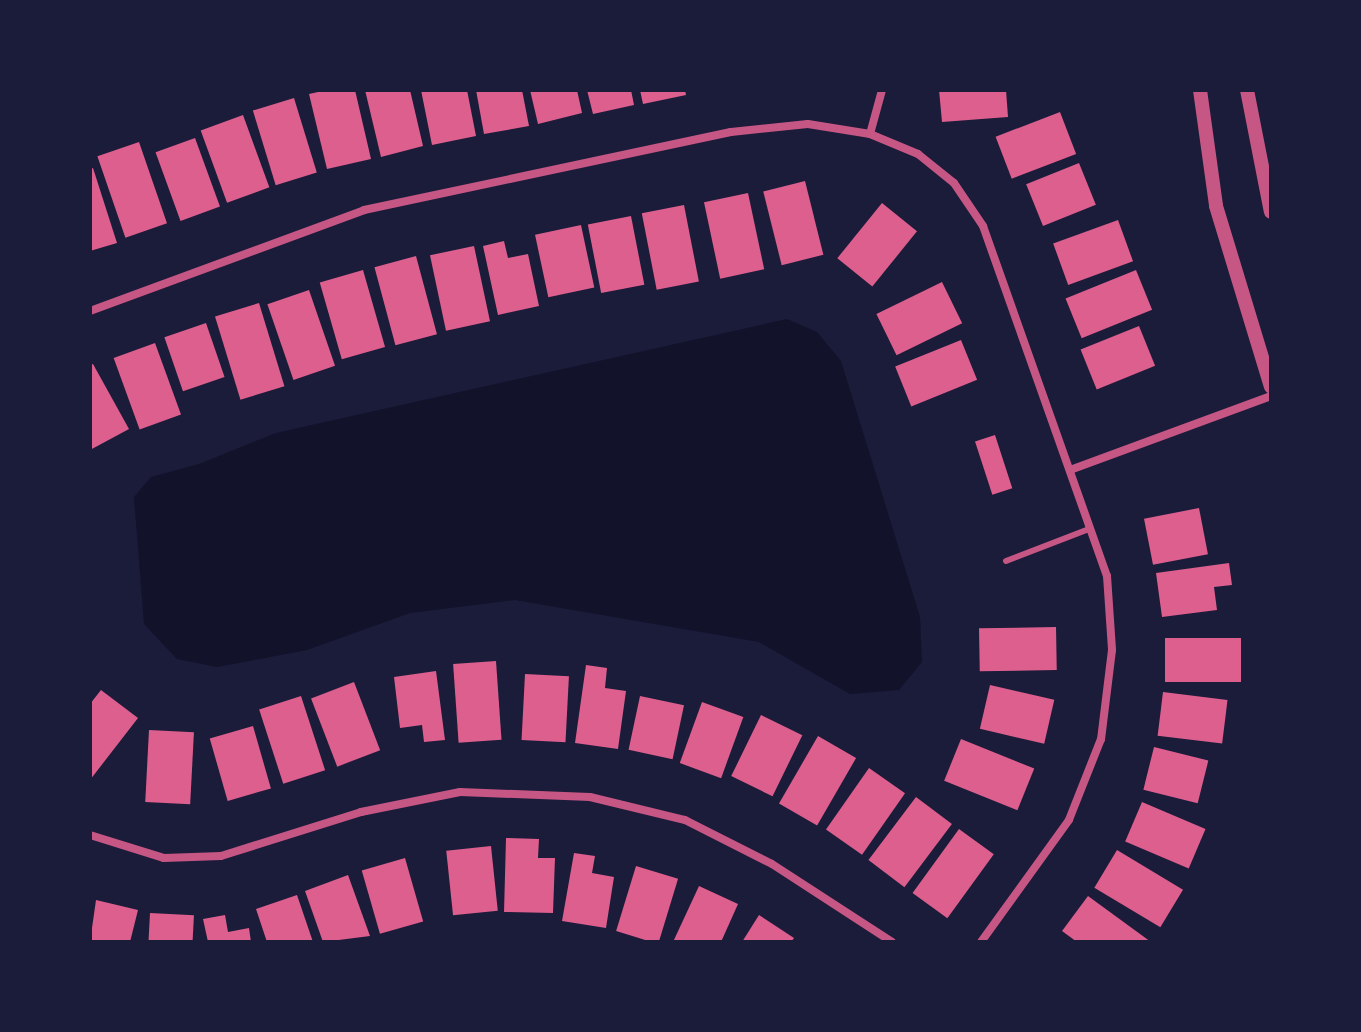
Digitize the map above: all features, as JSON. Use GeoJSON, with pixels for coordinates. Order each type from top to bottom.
{"type":"FeatureCollection","features":[{"type":"Feature","properties":{"kind":"street"},"geometry":{"type":"LineString","coordinates":[[870,134],[882,90]]}},
{"type":"Feature","properties":{"kind":"street"},"geometry":{"type":"LineString","coordinates":[[1200,90],[1216,206],[1271,387]]}},
{"type":"Feature","properties":{"kind":"street"},"geometry":{"type":"LineString","coordinates":[[1247,90],[1271,212]]}},
{"type":"Feature","properties":{"kind":"street"},"geometry":{"type":"LineString","coordinates":[[90,311],[364,210],[731,132],[808,124],[870,134],[918,154],[954,183],[983,226],[1107,576],[1112,650],[1101,739],[1069,820],[981,942]]}},
{"type":"Feature","properties":{"kind":"street"},"geometry":{"type":"LineString","coordinates":[[1070,470],[1271,396]]}},
{"type":"Feature","properties":{"kind":"street"},"geometry":{"type":"LineString","coordinates":[[90,835],[164,858],[221,856],[361,812],[460,792],[590,797],[685,820],[772,864],[892,942]]}},
{"type":"Feature","properties":{"kind":"lane"},"geometry":{"type":"LineString","coordinates":[[1006,561],[1089,529]]}},
{"type":"Feature","properties":{"kind":"shaded area"},"geometry":{"type":"Polygon","coordinates":[[[787,319],[817,332],[841,361],[920,617],[922,662],[899,690],[850,694],[759,642],[515,600],[410,613],[307,650],[217,667],[177,659],[144,624],[134,497],[151,477],[199,464],[276,433],[787,319]]]}},
{"type":"Feature","properties":{"kind":"building"},"geometry":{"type":"Polygon","coordinates":[[[327,90],[355,90],[371,159],[327,169],[309,94],[327,90]]]}},
{"type":"Feature","properties":{"kind":"building"},"geometry":{"type":"Polygon","coordinates":[[[365,90],[410,90],[423,146],[381,157],[365,90]]]}},
{"type":"Feature","properties":{"kind":"building"},"geometry":{"type":"Polygon","coordinates":[[[421,90],[467,90],[476,136],[432,145],[421,90]]]}},
{"type":"Feature","properties":{"kind":"building"},"geometry":{"type":"Polygon","coordinates":[[[476,90],[522,90],[529,126],[484,134],[476,90]]]}},
{"type":"Feature","properties":{"kind":"building"},"geometry":{"type":"Polygon","coordinates":[[[530,90],[577,90],[582,113],[538,124],[530,90]]]}},
{"type":"Feature","properties":{"kind":"building"},"geometry":{"type":"Polygon","coordinates":[[[587,90],[631,90],[634,105],[593,114],[587,90]]]}},
{"type":"Feature","properties":{"kind":"building"},"geometry":{"type":"Polygon","coordinates":[[[640,90],[685,90],[686,95],[643,104],[640,90]]]}},
{"type":"Feature","properties":{"kind":"building"},"geometry":{"type":"Polygon","coordinates":[[[939,90],[1006,90],[1008,117],[942,122],[939,90]]]}},
{"type":"Feature","properties":{"kind":"building"},"geometry":{"type":"Polygon","coordinates":[[[294,98],[317,173],[276,185],[253,111],[294,98]]]}},
{"type":"Feature","properties":{"kind":"building"},"geometry":{"type":"Polygon","coordinates":[[[1060,112],[1076,154],[1012,179],[996,137],[1060,112]]]}},
{"type":"Feature","properties":{"kind":"building"},"geometry":{"type":"Polygon","coordinates":[[[243,115],[269,187],[227,203],[201,130],[243,115]]]}},
{"type":"Feature","properties":{"kind":"building"},"geometry":{"type":"Polygon","coordinates":[[[195,138],[220,207],[181,221],[156,152],[195,138]]]}},
{"type":"Feature","properties":{"kind":"building"},"geometry":{"type":"Polygon","coordinates":[[[139,142],[167,223],[125,238],[97,156],[139,142]]]}},
{"type":"Feature","properties":{"kind":"building"},"geometry":{"type":"Polygon","coordinates":[[[1079,163],[1096,205],[1043,226],[1026,184],[1079,163]]]}},
{"type":"Feature","properties":{"kind":"building"},"geometry":{"type":"Polygon","coordinates":[[[93,168],[117,243],[90,251],[90,169],[93,168]]]}},
{"type":"Feature","properties":{"kind":"building"},"geometry":{"type":"Polygon","coordinates":[[[805,181],[823,255],[782,265],[763,191],[805,181]]]}},
{"type":"Feature","properties":{"kind":"building"},"geometry":{"type":"Polygon","coordinates":[[[748,193],[764,269],[720,279],[704,202],[748,193]]]}},
{"type":"Feature","properties":{"kind":"building"},"geometry":{"type":"Polygon","coordinates":[[[882,203],[917,231],[872,286],[837,258],[882,203]]]}},
{"type":"Feature","properties":{"kind":"building"},"geometry":{"type":"Polygon","coordinates":[[[684,205],[699,282],[657,290],[642,213],[684,205]]]}},
{"type":"Feature","properties":{"kind":"building"},"geometry":{"type":"Polygon","coordinates":[[[631,216],[644,285],[601,293],[588,224],[631,216]]]}},
{"type":"Feature","properties":{"kind":"building"},"geometry":{"type":"Polygon","coordinates":[[[1118,220],[1133,261],[1068,285],[1053,244],[1118,220]]]}},
{"type":"Feature","properties":{"kind":"building"},"geometry":{"type":"Polygon","coordinates":[[[581,225],[594,288],[548,297],[535,235],[581,225]]]}},
{"type":"Feature","properties":{"kind":"building"},"geometry":{"type":"Polygon","coordinates":[[[504,241],[508,258],[528,254],[539,306],[498,315],[483,246],[504,241]]]}},
{"type":"Feature","properties":{"kind":"building"},"geometry":{"type":"Polygon","coordinates":[[[474,246],[490,321],[446,331],[430,255],[474,246]]]}},
{"type":"Feature","properties":{"kind":"building"},"geometry":{"type":"Polygon","coordinates":[[[416,256],[437,334],[395,345],[374,267],[416,256]]]}},
{"type":"Feature","properties":{"kind":"building"},"geometry":{"type":"Polygon","coordinates":[[[363,270],[385,347],[342,359],[320,282],[363,270]]]}},
{"type":"Feature","properties":{"kind":"building"},"geometry":{"type":"Polygon","coordinates":[[[1136,270],[1152,310],[1082,338],[1066,298],[1136,270]]]}},
{"type":"Feature","properties":{"kind":"building"},"geometry":{"type":"Polygon","coordinates":[[[942,282],[962,323],[897,355],[876,314],[942,282]]]}},
{"type":"Feature","properties":{"kind":"building"},"geometry":{"type":"Polygon","coordinates":[[[309,290],[335,366],[293,380],[267,304],[309,290]]]}},
{"type":"Feature","properties":{"kind":"building"},"geometry":{"type":"Polygon","coordinates":[[[259,303],[284,386],[240,400],[215,316],[259,303]]]}},
{"type":"Feature","properties":{"kind":"building"},"geometry":{"type":"Polygon","coordinates":[[[206,323],[225,377],[183,391],[164,337],[206,323]]]}},
{"type":"Feature","properties":{"kind":"building"},"geometry":{"type":"Polygon","coordinates":[[[1139,326],[1155,366],[1097,389],[1081,350],[1139,326]]]}},
{"type":"Feature","properties":{"kind":"building"},"geometry":{"type":"Polygon","coordinates":[[[961,340],[977,380],[911,406],[895,367],[961,340]]]}},
{"type":"Feature","properties":{"kind":"building"},"geometry":{"type":"Polygon","coordinates":[[[155,343],[181,414],[140,429],[114,358],[155,343]]]}},
{"type":"Feature","properties":{"kind":"building"},"geometry":{"type":"Polygon","coordinates":[[[93,364],[129,429],[90,450],[90,365],[93,364]]]}},
{"type":"Feature","properties":{"kind":"building"},"geometry":{"type":"Polygon","coordinates":[[[995,435],[1012,488],[992,495],[975,441],[995,435]]]}},
{"type":"Feature","properties":{"kind":"building"},"geometry":{"type":"Polygon","coordinates":[[[1199,508],[1208,554],[1153,565],[1144,519],[1199,508]]]}},
{"type":"Feature","properties":{"kind":"building"},"geometry":{"type":"Polygon","coordinates":[[[1229,563],[1232,585],[1214,587],[1217,610],[1162,617],[1156,573],[1229,563]]]}},
{"type":"Feature","properties":{"kind":"building"},"geometry":{"type":"Polygon","coordinates":[[[1056,627],[1057,670],[980,671],[979,628],[1056,627]]]}},
{"type":"Feature","properties":{"kind":"building"},"geometry":{"type":"Polygon","coordinates":[[[1165,638],[1241,638],[1241,682],[1165,682],[1165,638]]]}},
{"type":"Feature","properties":{"kind":"building"},"geometry":{"type":"Polygon","coordinates":[[[496,661],[502,740],[459,743],[453,664],[496,661]]]}},
{"type":"Feature","properties":{"kind":"building"},"geometry":{"type":"Polygon","coordinates":[[[586,665],[607,668],[605,688],[626,691],[618,749],[575,743],[586,665]]]}},
{"type":"Feature","properties":{"kind":"building"},"geometry":{"type":"Polygon","coordinates":[[[436,671],[445,740],[424,742],[422,725],[400,728],[394,677],[436,671]]]}},
{"type":"Feature","properties":{"kind":"building"},"geometry":{"type":"Polygon","coordinates":[[[525,674],[569,676],[565,742],[522,740],[525,674]]]}},
{"type":"Feature","properties":{"kind":"building"},"geometry":{"type":"Polygon","coordinates":[[[354,682],[380,750],[337,767],[311,698],[354,682]]]}},
{"type":"Feature","properties":{"kind":"building"},"geometry":{"type":"Polygon","coordinates":[[[990,685],[1054,700],[1044,744],[980,729],[990,685]]]}},
{"type":"Feature","properties":{"kind":"building"},"geometry":{"type":"Polygon","coordinates":[[[101,690],[138,718],[90,780],[90,704],[101,690]]]}},
{"type":"Feature","properties":{"kind":"building"},"geometry":{"type":"Polygon","coordinates":[[[1163,692],[1228,700],[1222,744],[1158,736],[1163,692]]]}},
{"type":"Feature","properties":{"kind":"building"},"geometry":{"type":"Polygon","coordinates":[[[301,696],[325,770],[283,784],[259,710],[301,696]]]}},
{"type":"Feature","properties":{"kind":"building"},"geometry":{"type":"Polygon","coordinates":[[[640,696],[684,705],[673,759],[629,750],[640,696]]]}},
{"type":"Feature","properties":{"kind":"building"},"geometry":{"type":"Polygon","coordinates":[[[702,702],[743,717],[721,778],[680,763],[702,702]]]}},
{"type":"Feature","properties":{"kind":"building"},"geometry":{"type":"Polygon","coordinates":[[[761,715],[802,735],[773,796],[731,776],[761,715]]]}},
{"type":"Feature","properties":{"kind":"building"},"geometry":{"type":"Polygon","coordinates":[[[253,726],[271,788],[228,801],[210,738],[253,726]]]}},
{"type":"Feature","properties":{"kind":"building"},"geometry":{"type":"Polygon","coordinates":[[[149,730],[194,732],[190,804],[145,802],[149,730]]]}},
{"type":"Feature","properties":{"kind":"building"},"geometry":{"type":"Polygon","coordinates":[[[818,736],[856,758],[817,826],[779,804],[818,736]]]}},
{"type":"Feature","properties":{"kind":"building"},"geometry":{"type":"Polygon","coordinates":[[[961,739],[1034,769],[1017,810],[944,781],[961,739]]]}},
{"type":"Feature","properties":{"kind":"building"},"geometry":{"type":"Polygon","coordinates":[[[1154,747],[1208,761],[1198,803],[1143,790],[1154,747]]]}},
{"type":"Feature","properties":{"kind":"building"},"geometry":{"type":"Polygon","coordinates":[[[869,768],[905,793],[862,855],[826,829],[869,768]]]}},
{"type":"Feature","properties":{"kind":"building"},"geometry":{"type":"Polygon","coordinates":[[[916,797],[952,824],[904,887],[868,860],[916,797]]]}},
{"type":"Feature","properties":{"kind":"building"},"geometry":{"type":"Polygon","coordinates":[[[1142,802],[1206,829],[1189,869],[1125,842],[1142,802]]]}},
{"type":"Feature","properties":{"kind":"building"},"geometry":{"type":"Polygon","coordinates":[[[959,829],[994,854],[947,918],[913,893],[959,829]]]}},
{"type":"Feature","properties":{"kind":"building"},"geometry":{"type":"Polygon","coordinates":[[[506,838],[539,839],[538,858],[555,858],[553,913],[504,912],[506,838]]]}},
{"type":"Feature","properties":{"kind":"building"},"geometry":{"type":"Polygon","coordinates":[[[491,846],[498,911],[453,915],[446,851],[491,846]]]}},
{"type":"Feature","properties":{"kind":"building"},"geometry":{"type":"Polygon","coordinates":[[[1117,850],[1183,890],[1160,927],[1094,888],[1117,850]]]}},
{"type":"Feature","properties":{"kind":"building"},"geometry":{"type":"Polygon","coordinates":[[[574,853],[595,856],[592,873],[614,877],[606,928],[562,921],[574,853]]]}},
{"type":"Feature","properties":{"kind":"building"},"geometry":{"type":"Polygon","coordinates":[[[405,858],[423,921],[380,934],[362,870],[405,858]]]}},
{"type":"Feature","properties":{"kind":"building"},"geometry":{"type":"Polygon","coordinates":[[[636,866],[678,879],[659,942],[616,931],[636,866]]]}},
{"type":"Feature","properties":{"kind":"building"},"geometry":{"type":"Polygon","coordinates":[[[348,875],[370,936],[323,942],[305,891],[348,875]]]}},
{"type":"Feature","properties":{"kind":"building"},"geometry":{"type":"Polygon","coordinates":[[[699,886],[738,904],[721,942],[673,942],[699,886]]]}},
{"type":"Feature","properties":{"kind":"building"},"geometry":{"type":"Polygon","coordinates":[[[297,895],[313,942],[267,942],[256,909],[297,895]]]}},
{"type":"Feature","properties":{"kind":"building"},"geometry":{"type":"Polygon","coordinates":[[[1088,896],[1151,942],[1077,942],[1062,931],[1088,896]]]}},
{"type":"Feature","properties":{"kind":"building"},"geometry":{"type":"Polygon","coordinates":[[[96,900],[138,910],[130,942],[90,942],[96,900]]]}},
{"type":"Feature","properties":{"kind":"building"},"geometry":{"type":"Polygon","coordinates":[[[150,913],[194,915],[193,942],[148,942],[150,913]]]}},
{"type":"Feature","properties":{"kind":"building"},"geometry":{"type":"Polygon","coordinates":[[[225,915],[228,932],[249,928],[251,942],[208,942],[203,919],[225,915]]]}},
{"type":"Feature","properties":{"kind":"building"},"geometry":{"type":"Polygon","coordinates":[[[759,915],[794,938],[791,942],[742,942],[759,915]]]}}]}
